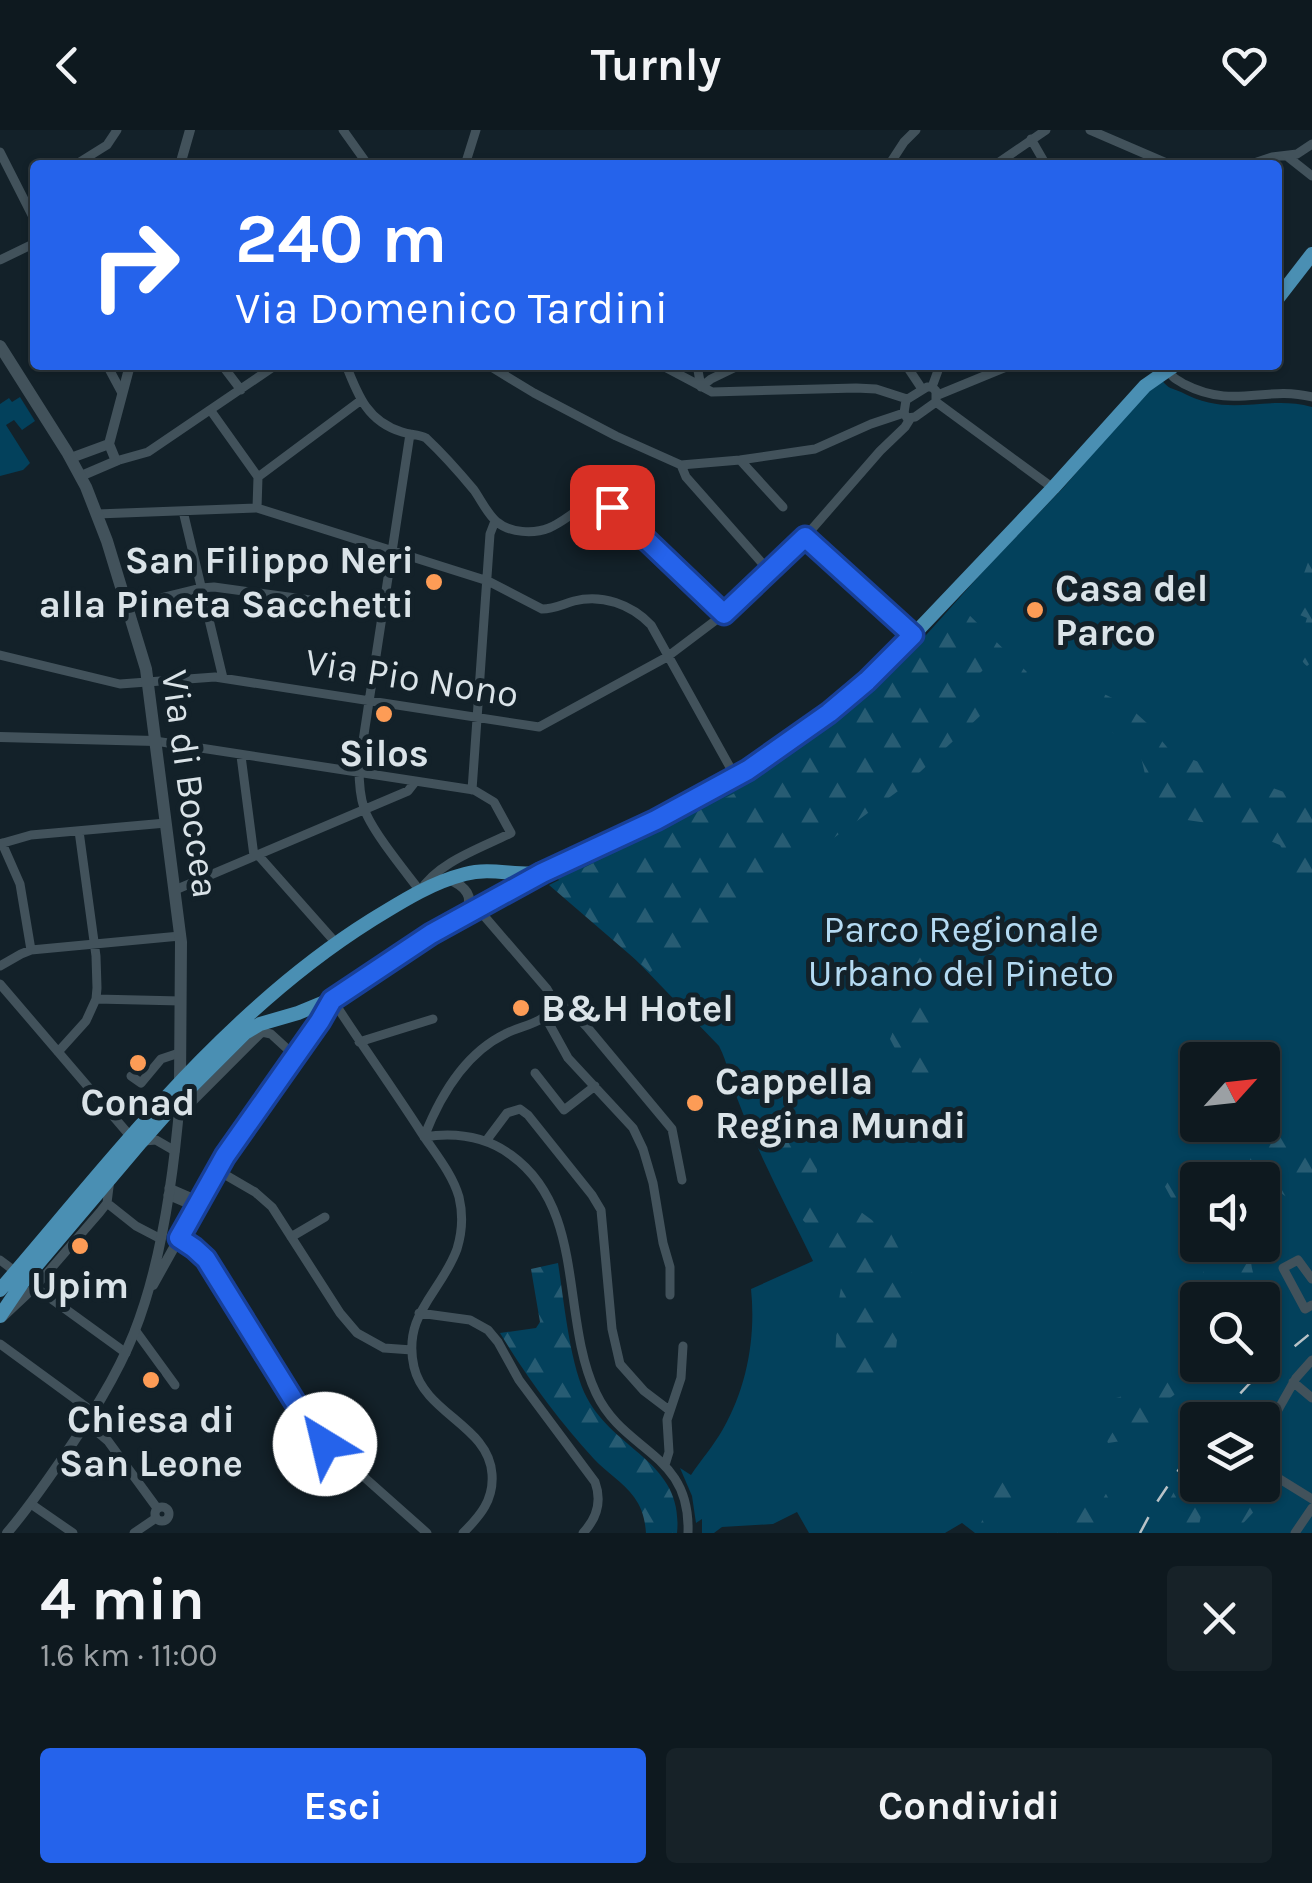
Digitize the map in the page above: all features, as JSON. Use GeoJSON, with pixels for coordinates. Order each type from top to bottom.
{"type":"FeatureCollection","features":[{"type":"Feature","properties":{"kind":"main road"},"geometry":{"type":"LineString","coordinates":[[1282,293],[1312,254]]}},
{"type":"Feature","properties":{"kind":"main road","name":"Via di Boccea"},"geometry":{"type":"LineString","coordinates":[[0,346],[71,458],[97,514],[149,682],[180,936],[180,1091]]}},
{"type":"Feature","properties":{"kind":"main road"},"geometry":{"type":"LineString","coordinates":[[180,1091],[252,1028],[332,1000],[426,937],[535,874],[656,820],[736,778],[829,713],[913,635],[1141,390],[1165,370]]}},
{"type":"Feature","properties":{"kind":"main road"},"geometry":{"type":"LineString","coordinates":[[0,1290],[210,1053],[294,974],[420,891],[448,879],[476,872],[535,874]]}},
{"type":"Feature","properties":{"kind":"main road"},"geometry":{"type":"LineString","coordinates":[[179,1046],[200,1057],[210,1053]]}},
{"type":"Feature","properties":{"kind":"main road"},"geometry":{"type":"LineString","coordinates":[[0,1318],[25,1278],[110,1179],[136,1140]]}},
{"type":"Feature","properties":{"kind":"street"},"geometry":{"type":"LineString","coordinates":[[83,160],[107,145],[117,130]]}},
{"type":"Feature","properties":{"kind":"street"},"geometry":{"type":"LineString","coordinates":[[181,160],[190,130]]}},
{"type":"Feature","properties":{"kind":"street"},"geometry":{"type":"LineString","coordinates":[[466,160],[476,130]]}},
{"type":"Feature","properties":{"kind":"street"},"geometry":{"type":"LineString","coordinates":[[892,160],[916,130]]}},
{"type":"Feature","properties":{"kind":"street"},"geometry":{"type":"LineString","coordinates":[[1002,160],[1046,130]]}},
{"type":"Feature","properties":{"kind":"street"},"geometry":{"type":"LineString","coordinates":[[1090,130],[1159,160]]}},
{"type":"Feature","properties":{"kind":"street"},"geometry":{"type":"LineString","coordinates":[[345,131],[365,160]]}},
{"type":"Feature","properties":{"kind":"street"},"geometry":{"type":"LineString","coordinates":[[1031,140],[1043,160]]}},
{"type":"Feature","properties":{"kind":"street"},"geometry":{"type":"LineString","coordinates":[[1263,160],[1298,154],[1312,144]]}},
{"type":"Feature","properties":{"kind":"street"},"geometry":{"type":"LineString","coordinates":[[0,152],[30,212]]}},
{"type":"Feature","properties":{"kind":"street"},"geometry":{"type":"LineString","coordinates":[[1288,157],[1312,176]]}},
{"type":"Feature","properties":{"kind":"street"},"geometry":{"type":"LineString","coordinates":[[0,260],[30,245]]}},
{"type":"Feature","properties":{"kind":"street"},"geometry":{"type":"LineString","coordinates":[[110,370],[122,394]]}},
{"type":"Feature","properties":{"kind":"street"},"geometry":{"type":"LineString","coordinates":[[116,462],[109,444],[129,370]]}},
{"type":"Feature","properties":{"kind":"street"},"geometry":{"type":"LineString","coordinates":[[226,370],[240,390]]}},
{"type":"Feature","properties":{"kind":"street"},"geometry":{"type":"LineString","coordinates":[[80,476],[148,452],[269,370]]}},
{"type":"Feature","properties":{"kind":"street"},"geometry":{"type":"LineString","coordinates":[[348,370],[360,402],[383,423],[422,435],[432,443],[495,521],[521,531],[537,532],[590,504],[605,502],[724,614]]}},
{"type":"Feature","properties":{"kind":"street"},"geometry":{"type":"LineString","coordinates":[[496,370],[616,436],[681,464],[820,448],[871,424],[907,416],[932,393],[939,370]]}},
{"type":"Feature","properties":{"kind":"street"},"geometry":{"type":"LineString","coordinates":[[670,370],[712,392],[876,389],[907,399],[997,370]]}},
{"type":"Feature","properties":{"kind":"street"},"geometry":{"type":"LineString","coordinates":[[698,370],[702,387]]}},
{"type":"Feature","properties":{"kind":"street"},"geometry":{"type":"LineString","coordinates":[[702,387],[730,370]]}},
{"type":"Feature","properties":{"kind":"street"},"geometry":{"type":"LineString","coordinates":[[911,370],[932,393],[1053,488]]}},
{"type":"Feature","properties":{"kind":"street"},"geometry":{"type":"LineString","coordinates":[[1170,370],[1176,380],[1213,395],[1243,398],[1288,394],[1312,398]]}},
{"type":"Feature","properties":{"kind":"street"},"geometry":{"type":"LineString","coordinates":[[907,399],[907,416]]}},
{"type":"Feature","properties":{"kind":"street"},"geometry":{"type":"LineString","coordinates":[[258,477],[360,402]]}},
{"type":"Feature","properties":{"kind":"street"},"geometry":{"type":"LineString","coordinates":[[211,411],[258,477],[257,508]]}},
{"type":"Feature","properties":{"kind":"street","name":"Via Pio Nono"},"geometry":{"type":"LineString","coordinates":[[0,656],[120,684],[223,678],[539,727],[667,656],[724,614],[805,537],[905,428],[907,416]]}},
{"type":"Feature","properties":{"kind":"street"},"geometry":{"type":"LineString","coordinates":[[0,738],[156,741],[241,756],[359,774],[472,790],[494,802],[511,833],[446,866],[420,891],[364,810],[359,774],[410,434]]}},
{"type":"Feature","properties":{"kind":"street"},"geometry":{"type":"LineString","coordinates":[[71,458],[109,444]]}},
{"type":"Feature","properties":{"kind":"street"},"geometry":{"type":"LineString","coordinates":[[740,460],[783,507]]}},
{"type":"Feature","properties":{"kind":"street"},"geometry":{"type":"LineString","coordinates":[[681,464],[686,477],[770,572]]}},
{"type":"Feature","properties":{"kind":"street"},"geometry":{"type":"LineString","coordinates":[[97,514],[257,508],[488,580],[542,609],[586,599],[617,602],[647,620],[736,778]]}},
{"type":"Feature","properties":{"kind":"street"},"geometry":{"type":"LineString","coordinates":[[183,511],[223,678]]}},
{"type":"Feature","properties":{"kind":"street"},"geometry":{"type":"LineString","coordinates":[[472,790],[490,534],[495,521]]}},
{"type":"Feature","properties":{"kind":"street"},"geometry":{"type":"LineString","coordinates":[[805,537],[913,635]]}},
{"type":"Feature","properties":{"kind":"street"},"geometry":{"type":"LineString","coordinates":[[156,600],[200,588],[220,588],[384,610]]}},
{"type":"Feature","properties":{"kind":"street"},"geometry":{"type":"LineString","coordinates":[[241,756],[256,856],[336,943]]}},
{"type":"Feature","properties":{"kind":"street"},"geometry":{"type":"LineString","coordinates":[[175,890],[408,791],[415,782]]}},
{"type":"Feature","properties":{"kind":"street"},"geometry":{"type":"LineString","coordinates":[[32,950],[20,884],[1,843],[26,836],[166,823]]}},
{"type":"Feature","properties":{"kind":"street"},"geometry":{"type":"LineString","coordinates":[[58,1052],[82,1028],[96,1000],[98,968],[79,831]]}},
{"type":"Feature","properties":{"kind":"street"},"geometry":{"type":"LineString","coordinates":[[448,879],[469,895],[469,906],[460,918]]}},
{"type":"Feature","properties":{"kind":"street"},"geometry":{"type":"LineString","coordinates":[[424,1137],[444,1092],[472,1059],[506,1034],[546,1018],[552,1010],[554,1001],[548,989],[479,908]]}},
{"type":"Feature","properties":{"kind":"street"},"geometry":{"type":"LineString","coordinates":[[0,966],[32,950],[180,936]]}},
{"type":"Feature","properties":{"kind":"street"},"geometry":{"type":"LineString","coordinates":[[0,984],[136,1140],[156,1140],[175,1152]]}},
{"type":"Feature","properties":{"kind":"street"},"geometry":{"type":"LineString","coordinates":[[96,1000],[181,1000]]}},
{"type":"Feature","properties":{"kind":"street"},"geometry":{"type":"LineString","coordinates":[[6,1533],[31,1504],[90,1418],[126,1352],[147,1295],[217,1170],[332,1000],[456,1189],[462,1219],[456,1252],[419,1314],[412,1350],[416,1374],[426,1393],[478,1440],[489,1458],[492,1482],[488,1502],[462,1533]]}},
{"type":"Feature","properties":{"kind":"street"},"geometry":{"type":"LineString","coordinates":[[554,1001],[562,1002],[587,1027],[672,1129],[682,1180]]}},
{"type":"Feature","properties":{"kind":"street"},"geometry":{"type":"LineString","coordinates":[[546,1018],[565,1054],[632,1128],[643,1149],[670,1267],[670,1295]]}},
{"type":"Feature","properties":{"kind":"street"},"geometry":{"type":"LineString","coordinates":[[359,1042],[433,1020]]}},
{"type":"Feature","properties":{"kind":"street"},"geometry":{"type":"LineString","coordinates":[[178,1116],[262,1032],[271,1034],[295,1056]]}},
{"type":"Feature","properties":{"kind":"street"},"geometry":{"type":"LineString","coordinates":[[131,1076],[141,1083],[161,1059],[179,1046]]}},
{"type":"Feature","properties":{"kind":"street"},"geometry":{"type":"LineString","coordinates":[[535,1073],[564,1110],[596,1086]]}},
{"type":"Feature","properties":{"kind":"street","name":"Via di Boccea"},"geometry":{"type":"LineString","coordinates":[[147,1295],[175,1152],[180,1091]]}},
{"type":"Feature","properties":{"kind":"street"},"geometry":{"type":"LineString","coordinates":[[486,1141],[507,1113],[520,1109],[595,1198],[603,1218],[618,1361],[632,1380],[669,1410]]}},
{"type":"Feature","properties":{"kind":"street"},"geometry":{"type":"LineString","coordinates":[[424,1137],[456,1134],[504,1150],[527,1168],[551,1203],[561,1231],[585,1362],[595,1392],[607,1412],[677,1480],[685,1500],[688,1533]]}},
{"type":"Feature","properties":{"kind":"street"},"geometry":{"type":"LineString","coordinates":[[217,1170],[264,1199],[274,1210],[336,1308],[357,1333],[384,1348],[412,1350]]}},
{"type":"Feature","properties":{"kind":"street"},"geometry":{"type":"LineString","coordinates":[[0,1318],[35,1287],[107,1203],[110,1179]]}},
{"type":"Feature","properties":{"kind":"street"},"geometry":{"type":"LineString","coordinates":[[168,1192],[198,1204]]}},
{"type":"Feature","properties":{"kind":"street"},"geometry":{"type":"LineString","coordinates":[[107,1203],[159,1238]]}},
{"type":"Feature","properties":{"kind":"street"},"geometry":{"type":"LineString","coordinates":[[291,1238],[325,1217]]}},
{"type":"Feature","properties":{"kind":"street"},"geometry":{"type":"LineString","coordinates":[[179,1238],[206,1259],[319,1437],[427,1533]]}},
{"type":"Feature","properties":{"kind":"street"},"geometry":{"type":"LineString","coordinates":[[0,1260],[16,1272]]}},
{"type":"Feature","properties":{"kind":"street"},"geometry":{"type":"LineString","coordinates":[[1312,1279],[1298,1260],[1284,1268],[1306,1309],[1312,1305]]}},
{"type":"Feature","properties":{"kind":"street"},"geometry":{"type":"LineString","coordinates":[[35,1287],[126,1352]]}},
{"type":"Feature","properties":{"kind":"street"},"geometry":{"type":"LineString","coordinates":[[419,1314],[476,1322],[494,1337],[519,1380],[597,1485],[597,1511],[583,1533]]}},
{"type":"Feature","properties":{"kind":"street"},"geometry":{"type":"LineString","coordinates":[[135,1330],[175,1385]]}},
{"type":"Feature","properties":{"kind":"street"},"geometry":{"type":"LineString","coordinates":[[0,1344],[90,1418],[108,1440],[156,1513],[134,1533]]}},
{"type":"Feature","properties":{"kind":"street"},"geometry":{"type":"LineString","coordinates":[[665,1465],[666,1428],[680,1382],[683,1346]]}},
{"type":"Feature","properties":{"kind":"street"},"geometry":{"type":"LineString","coordinates":[[1280,1406],[1312,1360]]}},
{"type":"Feature","properties":{"kind":"street"},"geometry":{"type":"LineString","coordinates":[[1294,1382],[1312,1398]]}},
{"type":"Feature","properties":{"kind":"street"},"geometry":{"type":"LineString","coordinates":[[1280,1480],[1312,1500]]}},
{"type":"Feature","properties":{"kind":"street"},"geometry":{"type":"LineString","coordinates":[[31,1504],[73,1533]]}},
{"type":"Feature","properties":{"kind":"street"},"geometry":{"type":"LineString","coordinates":[[1296,1533],[1312,1508]]}},
{"type":"Feature","properties":{"kind":"green space","name":"Parco Regionale Urbano del Pineto"},"geometry":{"type":"Polygon","coordinates":[[[1162,380],[1170,388],[1216,404],[1312,407],[1312,1533],[975,1533],[962,1523],[945,1533],[809,1533],[797,1512],[773,1524],[722,1527],[714,1533],[702,1533],[702,1519],[696,1523],[692,1496],[680,1468],[691,1475],[719,1435],[738,1396],[751,1343],[751,1289],[813,1261],[754,1140],[719,1046],[555,876],[731,791],[856,702],[927,634],[1145,393],[1162,380]]]}},
{"type":"Feature","properties":{"kind":"green space"},"geometry":{"type":"Polygon","coordinates":[[[20,397],[35,421],[22,430],[14,420],[6,425],[30,463],[23,470],[0,476],[0,404],[20,397]]]}},
{"type":"Feature","properties":{"kind":"green space"},"geometry":{"type":"Polygon","coordinates":[[[1312,546],[1312,662],[1307,666],[1299,651],[1300,640],[1310,640],[1303,631],[1307,618],[1295,613],[1293,603],[1312,546]]]}},
{"type":"Feature","properties":{"kind":"green space"},"geometry":{"type":"Polygon","coordinates":[[[958,604],[1027,672],[1014,688],[985,668],[971,682],[996,701],[905,786],[650,972],[549,885],[739,791],[837,723],[958,604]]]}},
{"type":"Feature","properties":{"kind":"green space"},"geometry":{"type":"Polygon","coordinates":[[[1104,694],[1127,705],[1171,752],[1312,802],[1312,895],[1307,893],[1280,845],[1235,827],[1180,819],[1151,800],[1141,757],[1106,727],[1104,694]]]}},
{"type":"Feature","properties":{"kind":"green space"},"geometry":{"type":"Polygon","coordinates":[[[917,943],[943,967],[930,1028],[920,1042],[934,1080],[928,1103],[922,1084],[901,1060],[890,1039],[906,998],[898,954],[917,943]]]}},
{"type":"Feature","properties":{"kind":"green space"},"geometry":{"type":"Polygon","coordinates":[[[1280,1114],[1297,1143],[1312,1136],[1312,1202],[1295,1200],[1280,1192],[1280,1162],[1250,1162],[1255,1142],[1280,1142],[1280,1114]]]}},
{"type":"Feature","properties":{"kind":"green space"},"geometry":{"type":"Polygon","coordinates":[[[765,1116],[799,1127],[818,1151],[815,1206],[835,1220],[854,1207],[891,1234],[918,1285],[899,1321],[893,1377],[862,1390],[835,1357],[838,1305],[847,1254],[826,1247],[802,1219],[801,1170],[778,1146],[765,1116]]]}},
{"type":"Feature","properties":{"kind":"green space"},"geometry":{"type":"Polygon","coordinates":[[[1169,1150],[1190,1153],[1190,1162],[1180,1162],[1180,1214],[1163,1183],[1169,1150]]]}},
{"type":"Feature","properties":{"kind":"green space"},"geometry":{"type":"Polygon","coordinates":[[[1206,1262],[1251,1262],[1256,1282],[1204,1282],[1206,1262]]]}},
{"type":"Feature","properties":{"kind":"green space"},"geometry":{"type":"Polygon","coordinates":[[[558,1263],[581,1385],[599,1416],[659,1473],[676,1509],[677,1533],[646,1533],[643,1514],[634,1497],[568,1428],[500,1333],[536,1328],[540,1322],[531,1269],[558,1263]]]}},
{"type":"Feature","properties":{"kind":"green space"},"geometry":{"type":"Polygon","coordinates":[[[1180,1370],[1180,1382],[1191,1382],[1170,1398],[1163,1419],[1135,1439],[1108,1443],[1097,1419],[1101,1407],[1180,1370]]]}},
{"type":"Feature","properties":{"kind":"green space"},"geometry":{"type":"Polygon","coordinates":[[[1015,1470],[1024,1501],[1015,1521],[988,1533],[976,1533],[990,1505],[998,1474],[1015,1470]]]}},
{"type":"Feature","properties":{"kind":"green space"},"geometry":{"type":"Polygon","coordinates":[[[1180,1481],[1180,1502],[1262,1502],[1234,1533],[1220,1507],[1202,1512],[1197,1533],[1177,1529],[1161,1515],[1180,1481]]]}},
{"type":"Feature","properties":{"kind":"green space"},"geometry":{"type":"Polygon","coordinates":[[[1080,1494],[1106,1494],[1114,1508],[1112,1533],[1086,1528],[1050,1533],[1049,1515],[1080,1494]]]}},
{"type":"Feature","properties":{"kind":"railway"},"geometry":{"type":"LineString","coordinates":[[1232,1402],[1312,1332]]}},
{"type":"Feature","properties":{"kind":"railway"},"geometry":{"type":"LineString","coordinates":[[1140,1533],[1180,1468]]}},
{"type":"Feature","properties":{"kind":"place","name":"San Filippo Neri alla Pineta Sacchetti"},"geometry":{"type":"Point","coordinates":[434,582]}},
{"type":"Feature","properties":{"kind":"place","name":"Casa del Parco"},"geometry":{"type":"Point","coordinates":[1035,610]}},
{"type":"Feature","properties":{"kind":"place","name":"Silos"},"geometry":{"type":"Point","coordinates":[384,714]}},
{"type":"Feature","properties":{"kind":"place","name":"B&H Hotel"},"geometry":{"type":"Point","coordinates":[521,1008]}},
{"type":"Feature","properties":{"kind":"place","name":"Conad"},"geometry":{"type":"Point","coordinates":[138,1063]}},
{"type":"Feature","properties":{"kind":"place","name":"Cappella Regina Mundi"},"geometry":{"type":"Point","coordinates":[695,1103]}},
{"type":"Feature","properties":{"kind":"place","name":"Upim"},"geometry":{"type":"Point","coordinates":[80,1246]}},
{"type":"Feature","properties":{"kind":"place","name":"Chiesa di San Leone"},"geometry":{"type":"Point","coordinates":[151,1380]}},
{"type":"Feature","properties":{"kind":"route"},"geometry":{"type":"LineString","coordinates":[[325,1444],[206,1259],[179,1238],[225,1156],[332,1000],[431,934],[542,873],[736,778],[829,713],[913,635],[805,537],[724,614],[612,507]]}}]}
